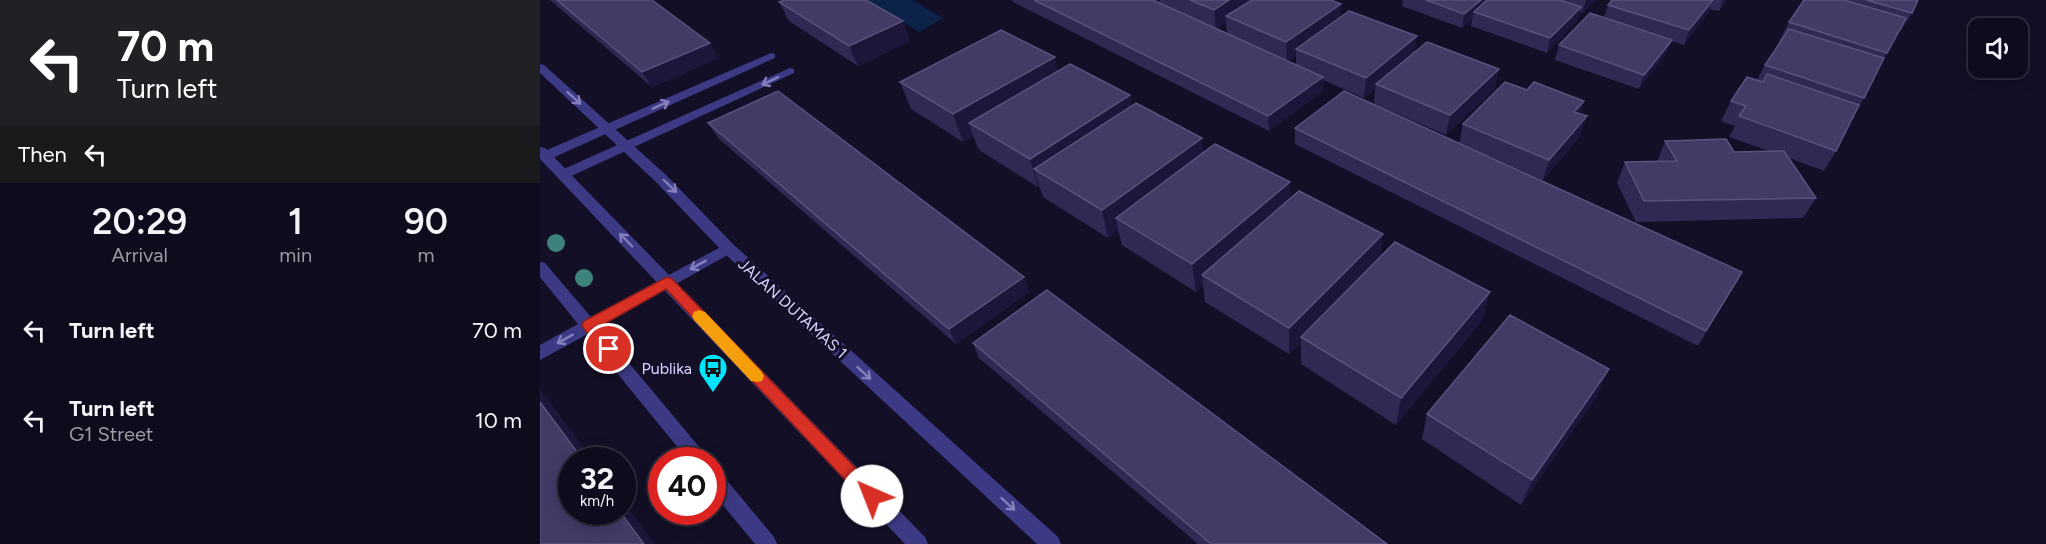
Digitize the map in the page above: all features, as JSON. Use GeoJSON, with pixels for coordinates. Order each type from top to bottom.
{"type":"FeatureCollection","features":[{"type":"Feature","properties":{"kind":"street"},"geometry":{"type":"LineString","coordinates":[[771,56],[609,128],[543,154],[918,544]]}},
{"type":"Feature","properties":{"kind":"street","name":"JALAN DUTAMAS 1"},"geometry":{"type":"LineString","coordinates":[[540,67],[609,128],[694,209],[728,248],[1051,544]]}},
{"type":"Feature","properties":{"kind":"street"},"geometry":{"type":"LineString","coordinates":[[562,175],[790,71]]}},
{"type":"Feature","properties":{"kind":"street"},"geometry":{"type":"LineString","coordinates":[[704,86],[724,101]]}},
{"type":"Feature","properties":{"kind":"street"},"geometry":{"type":"LineString","coordinates":[[540,353],[728,248]]}},
{"type":"Feature","properties":{"kind":"street"},"geometry":{"type":"LineString","coordinates":[[540,267],[689,447]]}},
{"type":"Feature","properties":{"kind":"street"},"geometry":{"type":"LineString","coordinates":[[726,494],[766,544]]}},
{"type":"Feature","properties":{"kind":"water"},"geometry":{"type":"Polygon","coordinates":[[[867,0],[912,0],[943,18],[919,32],[867,0]]]}},
{"type":"Feature","properties":{"kind":"building"},"geometry":{"type":"Polygon","coordinates":[[[557,0],[652,0],[710,43],[642,72],[557,0]]]}},
{"type":"Feature","properties":{"kind":"building"},"geometry":{"type":"Polygon","coordinates":[[[784,0],[866,0],[903,21],[849,46],[779,2],[784,0]]]}},
{"type":"Feature","properties":{"kind":"building"},"geometry":{"type":"Polygon","coordinates":[[[1034,0],[1153,0],[1323,77],[1268,116],[1034,0]]]}},
{"type":"Feature","properties":{"kind":"building"},"geometry":{"type":"Polygon","coordinates":[[[1190,0],[1229,0],[1214,10],[1190,0]]]}},
{"type":"Feature","properties":{"kind":"building"},"geometry":{"type":"Polygon","coordinates":[[[1252,0],[1331,0],[1341,4],[1286,42],[1226,16],[1252,0]]]}},
{"type":"Feature","properties":{"kind":"building"},"geometry":{"type":"Polygon","coordinates":[[[1426,0],[1481,0],[1464,14],[1426,0]]]}},
{"type":"Feature","properties":{"kind":"building"},"geometry":{"type":"Polygon","coordinates":[[[1487,0],[1560,0],[1581,7],[1550,38],[1474,12],[1487,0]]]}},
{"type":"Feature","properties":{"kind":"building"},"geometry":{"type":"Polygon","coordinates":[[[1612,0],[1713,0],[1689,30],[1608,5],[1612,0]]]}},
{"type":"Feature","properties":{"kind":"building"},"geometry":{"type":"Polygon","coordinates":[[[1804,0],[1844,0],[1906,18],[1887,53],[1789,22],[1804,0]]]}},
{"type":"Feature","properties":{"kind":"building"},"geometry":{"type":"Polygon","coordinates":[[[1866,0],[1918,0],[1912,13],[1866,0]]]}},
{"type":"Feature","properties":{"kind":"building"},"geometry":{"type":"Polygon","coordinates":[[[1349,11],[1417,36],[1366,78],[1296,49],[1349,11]]]}},
{"type":"Feature","properties":{"kind":"building"},"geometry":{"type":"Polygon","coordinates":[[[1590,13],[1672,40],[1644,75],[1559,45],[1590,13]]]}},
{"type":"Feature","properties":{"kind":"building"},"geometry":{"type":"Polygon","coordinates":[[[1789,29],[1884,58],[1864,98],[1765,65],[1789,29]]]}},
{"type":"Feature","properties":{"kind":"building"},"geometry":{"type":"Polygon","coordinates":[[[1001,30],[1055,57],[953,114],[900,82],[1001,30]]]}},
{"type":"Feature","properties":{"kind":"building"},"geometry":{"type":"Polygon","coordinates":[[[1427,42],[1499,69],[1450,115],[1376,84],[1427,42]]]}},
{"type":"Feature","properties":{"kind":"building"},"geometry":{"type":"Polygon","coordinates":[[[1070,64],[1130,95],[1030,159],[969,123],[1070,64]]]}},
{"type":"Feature","properties":{"kind":"building"},"geometry":{"type":"Polygon","coordinates":[[[1767,74],[1859,105],[1836,151],[1739,116],[1746,106],[1731,101],[1747,77],[1763,82],[1767,74]]]}},
{"type":"Feature","properties":{"kind":"building"},"geometry":{"type":"Polygon","coordinates":[[[1505,82],[1527,90],[1534,82],[1584,101],[1574,112],[1587,116],[1549,160],[1463,124],[1505,82]]]}},
{"type":"Feature","properties":{"kind":"building"},"geometry":{"type":"Polygon","coordinates":[[[778,91],[1024,277],[949,329],[708,123],[778,91]]]}},
{"type":"Feature","properties":{"kind":"building"},"geometry":{"type":"Polygon","coordinates":[[[1344,91],[1742,272],[1706,331],[1295,128],[1344,91]]]}},
{"type":"Feature","properties":{"kind":"building"},"geometry":{"type":"Polygon","coordinates":[[[1136,103],[1202,138],[1102,210],[1034,169],[1136,103]]]}},
{"type":"Feature","properties":{"kind":"building"},"geometry":{"type":"Polygon","coordinates":[[[1726,139],[1734,152],[1784,151],[1816,198],[1644,201],[1625,162],[1677,161],[1665,141],[1726,139]]]}},
{"type":"Feature","properties":{"kind":"building"},"geometry":{"type":"Polygon","coordinates":[[[1215,144],[1290,182],[1192,264],[1116,218],[1215,144]]]}},
{"type":"Feature","properties":{"kind":"building"},"geometry":{"type":"Polygon","coordinates":[[[1299,191],[1383,234],[1289,328],[1202,275],[1299,191]]]}},
{"type":"Feature","properties":{"kind":"building"},"geometry":{"type":"Polygon","coordinates":[[[1395,242],[1490,292],[1401,398],[1301,337],[1395,242]]]}},
{"type":"Feature","properties":{"kind":"building"},"geometry":{"type":"Polygon","coordinates":[[[1047,290],[1387,544],[1211,544],[973,343],[1047,290]]]}},
{"type":"Feature","properties":{"kind":"building"},"geometry":{"type":"Polygon","coordinates":[[[1510,315],[1609,369],[1532,480],[1427,414],[1510,315]]]}},
{"type":"Feature","properties":{"kind":"building"},"geometry":{"type":"Polygon","coordinates":[[[540,402],[573,447],[558,447],[558,525],[630,525],[644,544],[540,544],[540,402]]]}},
{"type":"Feature","properties":{"kind":"slow traffic"},"geometry":{"type":"LineString","coordinates":[[699,316],[757,376]]}},
{"type":"Feature","properties":{"kind":"place","name":"Publika"},"geometry":{"type":"Point","coordinates":[713,394]}},
{"type":"Feature","properties":{"kind":"route"},"geometry":{"type":"LineString","coordinates":[[609,349],[590,325],[667,282],[872,496]]}}]}
